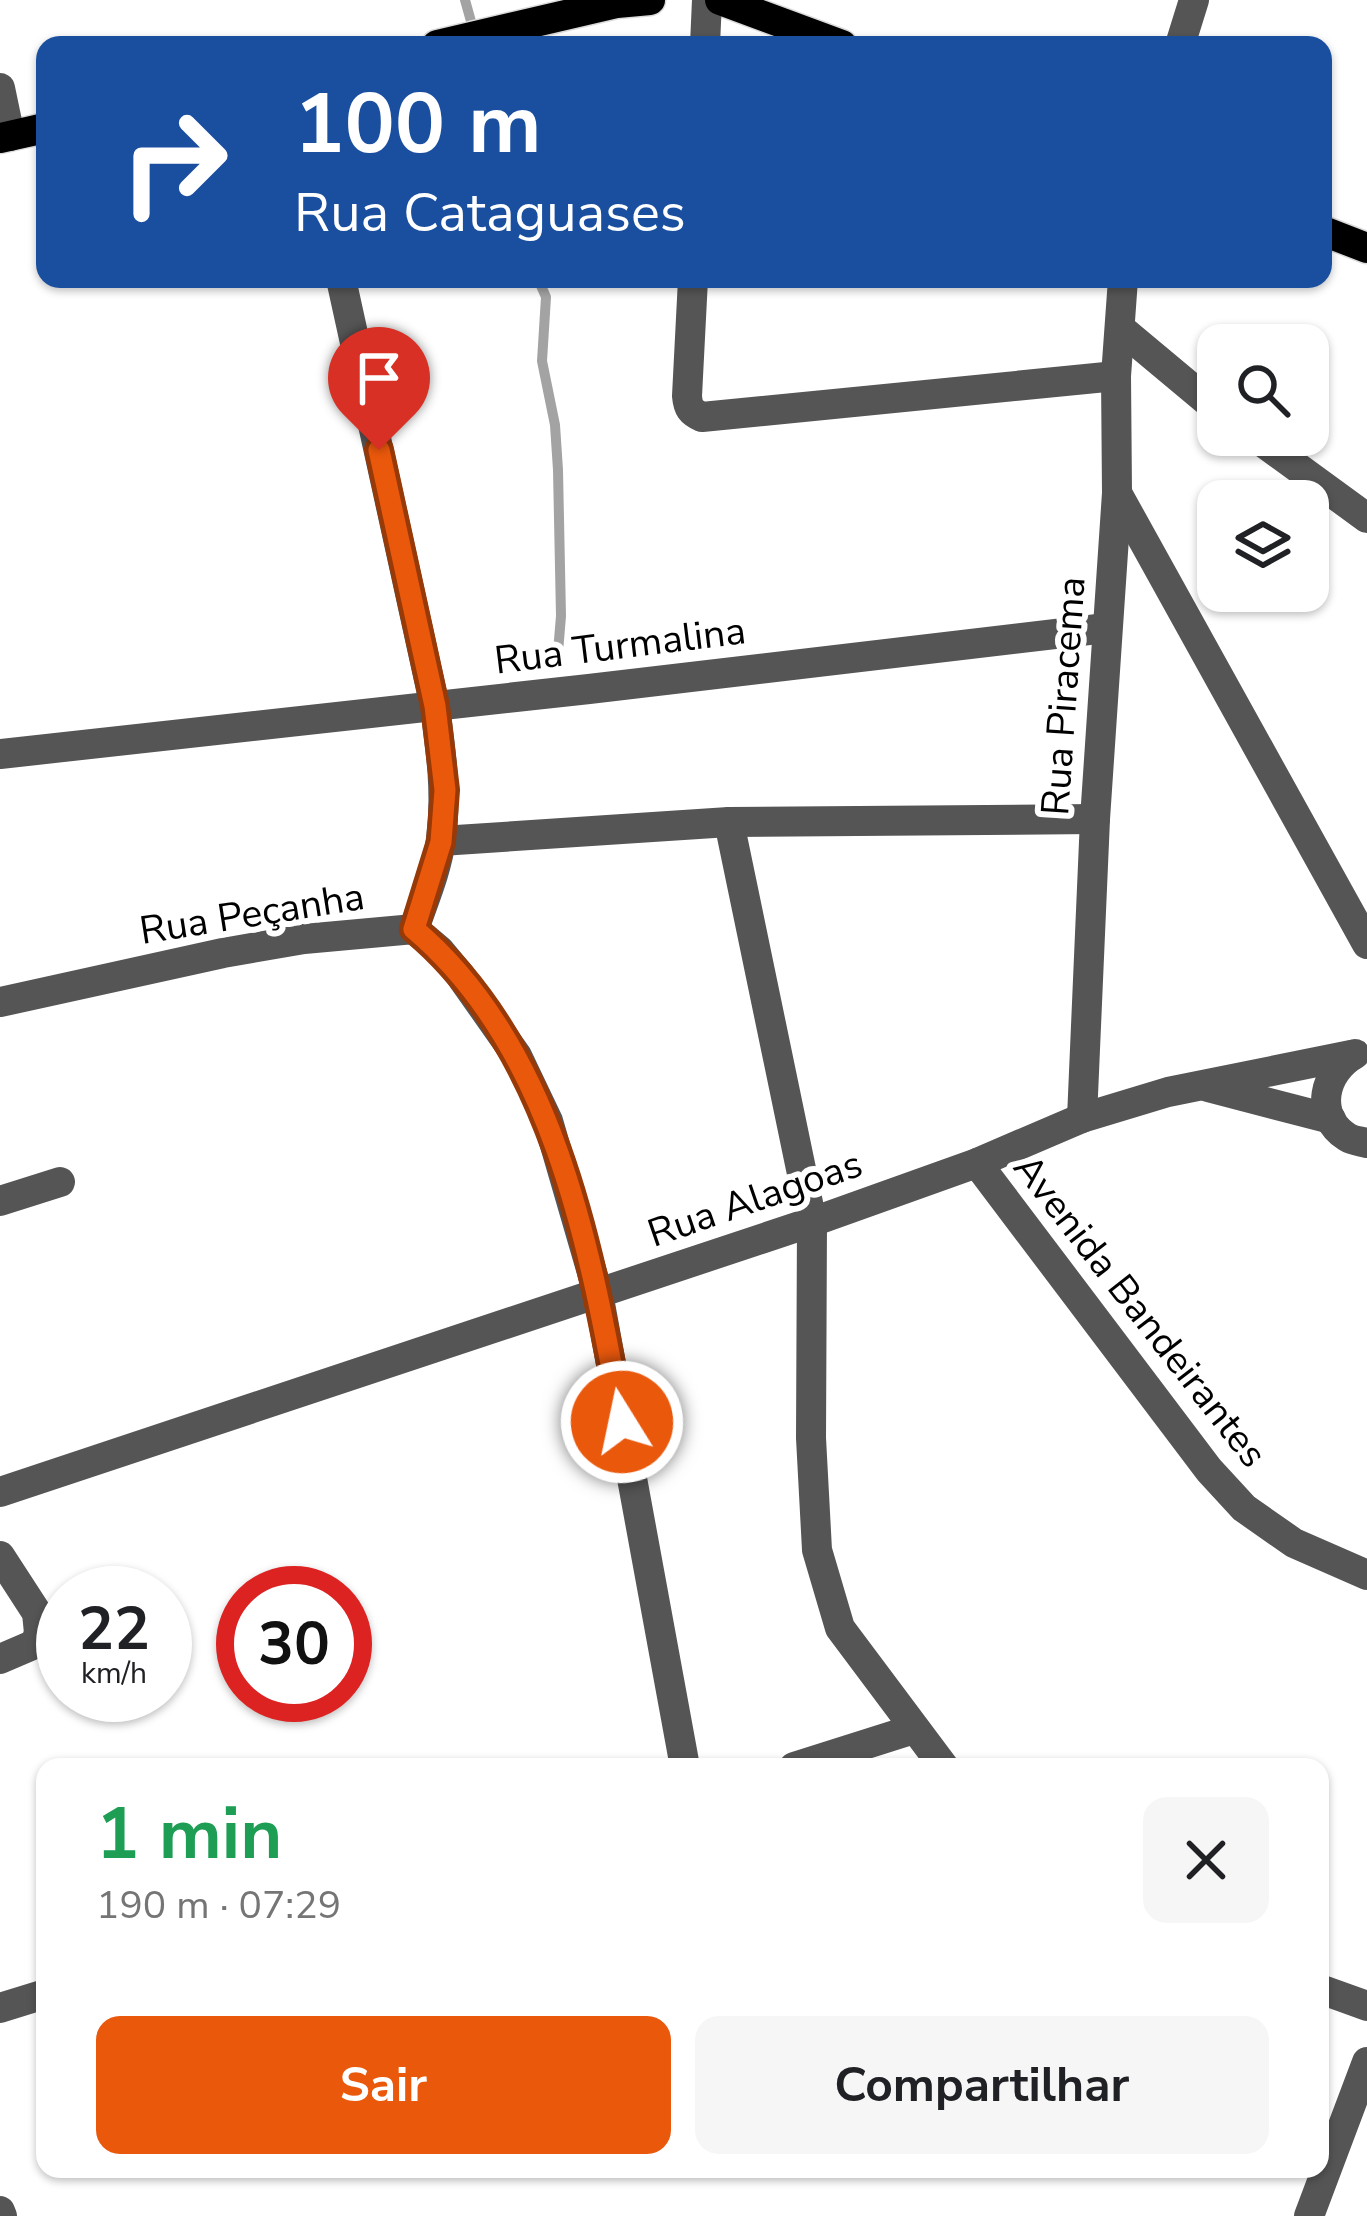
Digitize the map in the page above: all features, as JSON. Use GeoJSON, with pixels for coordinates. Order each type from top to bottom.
{"type":"FeatureCollection","features":[{"type":"Feature","properties":{"kind":"main road"},"geometry":{"type":"LineString","coordinates":[[479,36],[617,3],[650,0]]}},
{"type":"Feature","properties":{"kind":"main road"},"geometry":{"type":"LineString","coordinates":[[720,0],[818,36]]}},
{"type":"Feature","properties":{"kind":"main road"},"geometry":{"type":"LineString","coordinates":[[5,137],[36,130]]}},
{"type":"Feature","properties":{"kind":"main road"},"geometry":{"type":"LineString","coordinates":[[1332,234],[1367,248]]}},
{"type":"Feature","properties":{"kind":"street"},"geometry":{"type":"LineString","coordinates":[[705,36],[707,0]]}},
{"type":"Feature","properties":{"kind":"street"},"geometry":{"type":"LineString","coordinates":[[1183,36],[1194,0]]}},
{"type":"Feature","properties":{"kind":"street"},"geometry":{"type":"LineString","coordinates":[[0,88],[5,137]]}},
{"type":"Feature","properties":{"kind":"street"},"geometry":{"type":"LineString","coordinates":[[343,288],[435,706],[445,790],[441,842],[414,929]]}},
{"type":"Feature","properties":{"kind":"street"},"geometry":{"type":"LineString","coordinates":[[693,288],[687,396],[688,406],[702,417],[1116,376]]}},
{"type":"Feature","properties":{"kind":"street","name":"Rua Piracema"},"geometry":{"type":"LineString","coordinates":[[1082,1118],[1106,628],[1118,493],[1116,376],[1123,288]]}},
{"type":"Feature","properties":{"kind":"street"},"geometry":{"type":"LineString","coordinates":[[1121,329],[1197,392]]}},
{"type":"Feature","properties":{"kind":"street"},"geometry":{"type":"LineString","coordinates":[[1282,456],[1367,518]]}},
{"type":"Feature","properties":{"kind":"street"},"geometry":{"type":"LineString","coordinates":[[1118,493],[1367,944]]}},
{"type":"Feature","properties":{"kind":"street","name":"Rua Turmalina"},"geometry":{"type":"LineString","coordinates":[[0,754],[1106,628]]}},
{"type":"Feature","properties":{"kind":"street"},"geometry":{"type":"LineString","coordinates":[[441,842],[729,822],[1095,819]]}},
{"type":"Feature","properties":{"kind":"street"},"geometry":{"type":"LineString","coordinates":[[729,822],[812,1222],[811,1438],[817,1550],[841,1628],[937,1758]]}},
{"type":"Feature","properties":{"kind":"street","name":"Rua Peçanha"},"geometry":{"type":"LineString","coordinates":[[0,1002],[304,939],[414,929],[440,951],[517,1056],[548,1121],[598,1293],[683,1758]]}},
{"type":"Feature","properties":{"kind":"street"},"geometry":{"type":"LineString","coordinates":[[1202,1085],[1359,1053]]}},
{"type":"Feature","properties":{"kind":"street"},"geometry":{"type":"LineString","coordinates":[[1331,1119],[1325,1095],[1333,1071],[1359,1053]]}},
{"type":"Feature","properties":{"kind":"street","name":"Rua Alagoas"},"geometry":{"type":"LineString","coordinates":[[0,1492],[812,1222],[976,1163],[1082,1118],[1168,1092],[1202,1085],[1331,1119],[1347,1137],[1367,1143]]}},
{"type":"Feature","properties":{"kind":"street","name":"Avenida Bandeirantes"},"geometry":{"type":"LineString","coordinates":[[976,1163],[1209,1470],[1244,1508],[1294,1543],[1367,1575]]}},
{"type":"Feature","properties":{"kind":"street"},"geometry":{"type":"LineString","coordinates":[[0,1201],[60,1182]]}},
{"type":"Feature","properties":{"kind":"street"},"geometry":{"type":"LineString","coordinates":[[0,1556],[40,1624],[35,1644],[0,1659]]}},
{"type":"Feature","properties":{"kind":"street"},"geometry":{"type":"LineString","coordinates":[[822,1758],[914,1729]]}},
{"type":"Feature","properties":{"kind":"street"},"geometry":{"type":"LineString","coordinates":[[1329,1992],[1367,2006]]}},
{"type":"Feature","properties":{"kind":"street"},"geometry":{"type":"LineString","coordinates":[[0,2008],[36,1997]]}},
{"type":"Feature","properties":{"kind":"street"},"geometry":{"type":"LineString","coordinates":[[1329,2165],[1367,2062]]}},
{"type":"Feature","properties":{"kind":"street"},"geometry":{"type":"LineString","coordinates":[[1310,2216],[1324,2178]]}},
{"type":"Feature","properties":{"kind":"waterway"},"geometry":{"type":"LineString","coordinates":[[465,0],[474,32]]}},
{"type":"Feature","properties":{"kind":"waterway"},"geometry":{"type":"LineString","coordinates":[[542,288],[546,297],[542,361],[558,470],[558,652]]}},
{"type":"Feature","properties":{"kind":"route"},"geometry":{"type":"LineString","coordinates":[[379,450],[435,706],[445,790],[441,842],[414,929],[460,975],[517,1056],[548,1121],[598,1293],[622,1422]]}}]}
